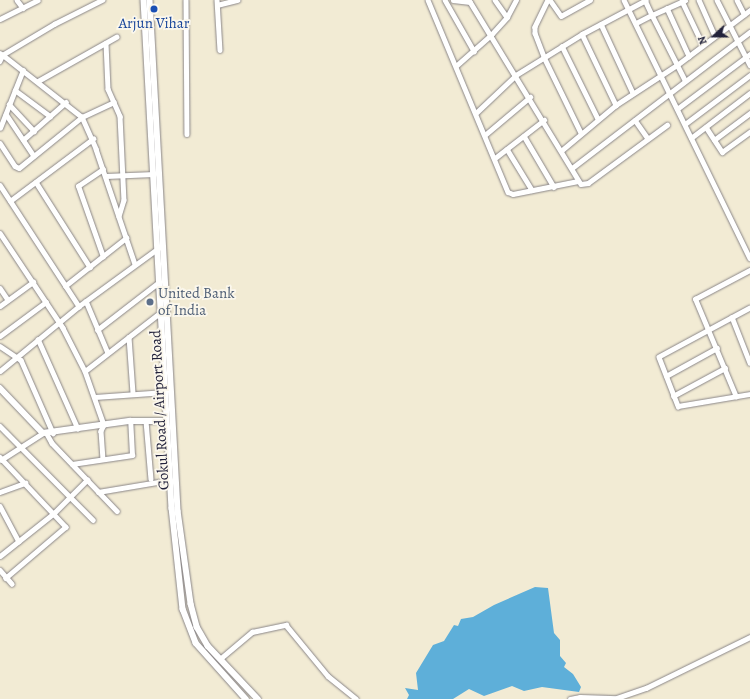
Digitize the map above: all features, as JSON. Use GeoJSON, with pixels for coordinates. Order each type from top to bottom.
{"type":"FeatureCollection","features":[{"type":"Feature","properties":{"kind":"main road"},"geometry":{"type":"LineString","coordinates":[[144,0],[154,174],[161,247],[159,282],[170,480],[187,623],[189,630],[204,654],[246,699]]}},
{"type":"Feature","properties":{"kind":"main road","name":"Gokul Road / Airport Road"},"geometry":{"type":"LineString","coordinates":[[150,0],[161,247],[178,511],[197,627],[220,659],[258,699]]}},
{"type":"Feature","properties":{"kind":"main road"},"geometry":{"type":"LineString","coordinates":[[0,388],[48,433],[130,421],[166,421]]}},
{"type":"Feature","properties":{"kind":"main road"},"geometry":{"type":"LineString","coordinates":[[187,623],[195,619]]}},
{"type":"Feature","properties":{"kind":"main road"},"geometry":{"type":"LineString","coordinates":[[189,630],[197,627]]}},
{"type":"Feature","properties":{"kind":"street"},"geometry":{"type":"LineString","coordinates":[[17,0],[23,8]]}},
{"type":"Feature","properties":{"kind":"street"},"geometry":{"type":"LineString","coordinates":[[0,19],[38,0]]}},
{"type":"Feature","properties":{"kind":"street"},"geometry":{"type":"LineString","coordinates":[[0,61],[2,54],[55,24],[102,0]]}},
{"type":"Feature","properties":{"kind":"street"},"geometry":{"type":"LineString","coordinates":[[186,0],[187,134]]}},
{"type":"Feature","properties":{"kind":"street"},"geometry":{"type":"LineString","coordinates":[[220,50],[217,3],[237,0]]}},
{"type":"Feature","properties":{"kind":"street"},"geometry":{"type":"LineString","coordinates":[[428,0],[510,194],[554,187],[578,181]]}},
{"type":"Feature","properties":{"kind":"street"},"geometry":{"type":"LineString","coordinates":[[445,0],[474,51]]}},
{"type":"Feature","properties":{"kind":"street"},"geometry":{"type":"LineString","coordinates":[[453,0],[469,1],[544,120],[578,181],[583,184],[588,183],[647,137],[667,125]]}},
{"type":"Feature","properties":{"kind":"street"},"geometry":{"type":"LineString","coordinates":[[495,0],[507,17]]}},
{"type":"Feature","properties":{"kind":"street"},"geometry":{"type":"LineString","coordinates":[[456,66],[491,35],[507,17],[516,0]]}},
{"type":"Feature","properties":{"kind":"street"},"geometry":{"type":"LineString","coordinates":[[581,133],[544,57],[535,30],[549,0],[561,16],[590,0]]}},
{"type":"Feature","properties":{"kind":"street"},"geometry":{"type":"LineString","coordinates":[[624,0],[750,258]]}},
{"type":"Feature","properties":{"kind":"street"},"geometry":{"type":"LineString","coordinates":[[476,113],[516,75],[582,34],[646,0],[685,80]]}},
{"type":"Feature","properties":{"kind":"street"},"geometry":{"type":"LineString","coordinates":[[698,0],[715,36]]}},
{"type":"Feature","properties":{"kind":"street"},"geometry":{"type":"LineString","coordinates":[[717,0],[738,41],[748,56],[750,66]]}},
{"type":"Feature","properties":{"kind":"street"},"geometry":{"type":"LineString","coordinates":[[737,0],[744,14]]}},
{"type":"Feature","properties":{"kind":"street"},"geometry":{"type":"LineString","coordinates":[[636,23],[684,1],[703,45]]}},
{"type":"Feature","properties":{"kind":"street"},"geometry":{"type":"LineString","coordinates":[[667,8],[689,56]]}},
{"type":"Feature","properties":{"kind":"street"},"geometry":{"type":"LineString","coordinates":[[561,151],[616,105],[660,74],[678,65],[750,10]]}},
{"type":"Feature","properties":{"kind":"street"},"geometry":{"type":"LineString","coordinates":[[601,24],[633,93]]}},
{"type":"Feature","properties":{"kind":"street"},"geometry":{"type":"LineString","coordinates":[[572,168],[685,80],[750,32]]}},
{"type":"Feature","properties":{"kind":"street"},"geometry":{"type":"LineString","coordinates":[[582,34],[616,105]]}},
{"type":"Feature","properties":{"kind":"street"},"geometry":{"type":"LineString","coordinates":[[38,81],[116,37]]}},
{"type":"Feature","properties":{"kind":"street"},"geometry":{"type":"LineString","coordinates":[[106,42],[108,89],[120,116],[124,200],[119,216]]}},
{"type":"Feature","properties":{"kind":"street"},"geometry":{"type":"LineString","coordinates":[[562,46],[598,119]]}},
{"type":"Feature","properties":{"kind":"street"},"geometry":{"type":"LineString","coordinates":[[2,54],[66,102],[82,117],[93,139],[135,264]]}},
{"type":"Feature","properties":{"kind":"street"},"geometry":{"type":"LineString","coordinates":[[677,108],[748,56]]}},
{"type":"Feature","properties":{"kind":"street"},"geometry":{"type":"LineString","coordinates":[[0,128],[23,70]]}},
{"type":"Feature","properties":{"kind":"street"},"geometry":{"type":"LineString","coordinates":[[684,124],[750,75]]}},
{"type":"Feature","properties":{"kind":"street"},"geometry":{"type":"LineString","coordinates":[[15,90],[50,116]]}},
{"type":"Feature","properties":{"kind":"street"},"geometry":{"type":"LineString","coordinates":[[691,138],[750,93]]}},
{"type":"Feature","properties":{"kind":"street"},"geometry":{"type":"LineString","coordinates":[[485,135],[530,97]]}},
{"type":"Feature","properties":{"kind":"street"},"geometry":{"type":"LineString","coordinates":[[23,140],[66,102]]}},
{"type":"Feature","properties":{"kind":"street"},"geometry":{"type":"LineString","coordinates":[[0,144],[17,168],[82,117],[114,102]]}},
{"type":"Feature","properties":{"kind":"street"},"geometry":{"type":"LineString","coordinates":[[9,104],[34,131]]}},
{"type":"Feature","properties":{"kind":"street"},"geometry":{"type":"LineString","coordinates":[[714,140],[750,113]]}},
{"type":"Feature","properties":{"kind":"street"},"geometry":{"type":"LineString","coordinates":[[6,114],[34,156]]}},
{"type":"Feature","properties":{"kind":"street"},"geometry":{"type":"LineString","coordinates":[[495,158],[544,120]]}},
{"type":"Feature","properties":{"kind":"street"},"geometry":{"type":"LineString","coordinates":[[635,120],[647,137]]}},
{"type":"Feature","properties":{"kind":"street"},"geometry":{"type":"LineString","coordinates":[[706,127],[720,150],[724,152],[750,132]]}},
{"type":"Feature","properties":{"kind":"street"},"geometry":{"type":"LineString","coordinates":[[524,136],[554,187]]}},
{"type":"Feature","properties":{"kind":"street"},"geometry":{"type":"LineString","coordinates":[[10,201],[93,139]]}},
{"type":"Feature","properties":{"kind":"street"},"geometry":{"type":"LineString","coordinates":[[507,149],[532,190]]}},
{"type":"Feature","properties":{"kind":"street"},"geometry":{"type":"LineString","coordinates":[[103,169],[78,186],[103,256]]}},
{"type":"Feature","properties":{"kind":"street"},"geometry":{"type":"LineString","coordinates":[[106,176],[154,174]]}},
{"type":"Feature","properties":{"kind":"street"},"geometry":{"type":"LineString","coordinates":[[36,182],[90,267]]}},
{"type":"Feature","properties":{"kind":"street"},"geometry":{"type":"LineString","coordinates":[[0,185],[79,306]]}},
{"type":"Feature","properties":{"kind":"street"},"geometry":{"type":"LineString","coordinates":[[0,233],[60,322],[85,371],[104,425],[101,431],[103,460]]}},
{"type":"Feature","properties":{"kind":"street"},"geometry":{"type":"LineString","coordinates":[[65,286],[126,238]]}},
{"type":"Feature","properties":{"kind":"street"},"geometry":{"type":"LineString","coordinates":[[0,371],[79,306],[135,264],[161,247]]}},
{"type":"Feature","properties":{"kind":"street"},"geometry":{"type":"LineString","coordinates":[[736,396],[709,329],[695,299],[750,270]]}},
{"type":"Feature","properties":{"kind":"street"},"geometry":{"type":"LineString","coordinates":[[0,306],[33,282]]}},
{"type":"Feature","properties":{"kind":"street"},"geometry":{"type":"LineString","coordinates":[[97,330],[159,282]]}},
{"type":"Feature","properties":{"kind":"street"},"geometry":{"type":"LineString","coordinates":[[0,288],[8,300]]}},
{"type":"Feature","properties":{"kind":"street"},"geometry":{"type":"LineString","coordinates":[[86,301],[108,353]]}},
{"type":"Feature","properties":{"kind":"street"},"geometry":{"type":"LineString","coordinates":[[0,336],[46,302]]}},
{"type":"Feature","properties":{"kind":"street"},"geometry":{"type":"LineString","coordinates":[[750,308],[660,356],[673,396],[678,406],[750,394]]}},
{"type":"Feature","properties":{"kind":"street"},"geometry":{"type":"LineString","coordinates":[[85,371],[161,312]]}},
{"type":"Feature","properties":{"kind":"street"},"geometry":{"type":"LineString","coordinates":[[732,317],[750,363]]}},
{"type":"Feature","properties":{"kind":"street"},"geometry":{"type":"LineString","coordinates":[[129,337],[133,393]]}},
{"type":"Feature","properties":{"kind":"street"},"geometry":{"type":"LineString","coordinates":[[38,339],[78,428]]}},
{"type":"Feature","properties":{"kind":"street"},"geometry":{"type":"LineString","coordinates":[[0,346],[17,356],[23,363],[52,443],[117,511]]}},
{"type":"Feature","properties":{"kind":"street"},"geometry":{"type":"LineString","coordinates":[[666,376],[717,348]]}},
{"type":"Feature","properties":{"kind":"street"},"geometry":{"type":"LineString","coordinates":[[673,396],[725,368]]}},
{"type":"Feature","properties":{"kind":"street"},"geometry":{"type":"LineString","coordinates":[[95,397],[133,393],[165,392]]}},
{"type":"Feature","properties":{"kind":"street"},"geometry":{"type":"LineString","coordinates":[[72,464],[132,455],[130,421]]}},
{"type":"Feature","properties":{"kind":"street"},"geometry":{"type":"LineString","coordinates":[[146,421],[151,479]]}},
{"type":"Feature","properties":{"kind":"street"},"geometry":{"type":"LineString","coordinates":[[0,426],[69,498],[93,520]]}},
{"type":"Feature","properties":{"kind":"street"},"geometry":{"type":"LineString","coordinates":[[6,578],[65,529],[65,524],[1,459],[22,449],[48,433]]}},
{"type":"Feature","properties":{"kind":"street"},"geometry":{"type":"LineString","coordinates":[[0,556],[54,513],[87,480]]}},
{"type":"Feature","properties":{"kind":"street"},"geometry":{"type":"LineString","coordinates":[[98,492],[170,480]]}},
{"type":"Feature","properties":{"kind":"street"},"geometry":{"type":"LineString","coordinates":[[0,492],[25,483]]}},
{"type":"Feature","properties":{"kind":"street"},"geometry":{"type":"LineString","coordinates":[[0,506],[19,541]]}},
{"type":"Feature","properties":{"kind":"street"},"geometry":{"type":"LineString","coordinates":[[0,570],[12,584]]}},
{"type":"Feature","properties":{"kind":"street"},"geometry":{"type":"LineString","coordinates":[[220,659],[252,632],[286,625],[328,676],[356,699]]}},
{"type":"Feature","properties":{"kind":"street"},"geometry":{"type":"LineString","coordinates":[[570,699],[580,696],[618,698],[646,688],[750,637]]}},
{"type":"Feature","properties":{"kind":"water"},"geometry":{"type":"Polygon","coordinates":[[[535,587],[548,588],[554,633],[560,640],[560,656],[566,663],[564,667],[573,674],[581,687],[579,692],[542,687],[524,691],[512,686],[484,696],[469,689],[453,699],[407,699],[409,695],[405,688],[418,690],[416,673],[433,645],[444,641],[454,625],[458,626],[461,619],[473,617],[494,605],[535,587]]]}},
{"type":"Feature","properties":{"kind":"place","name":"Arjun Vihar"},"geometry":{"type":"Point","coordinates":[154,9]}},
{"type":"Feature","properties":{"kind":"place","name":"United Bank of India"},"geometry":{"type":"Point","coordinates":[150,302]}}]}
